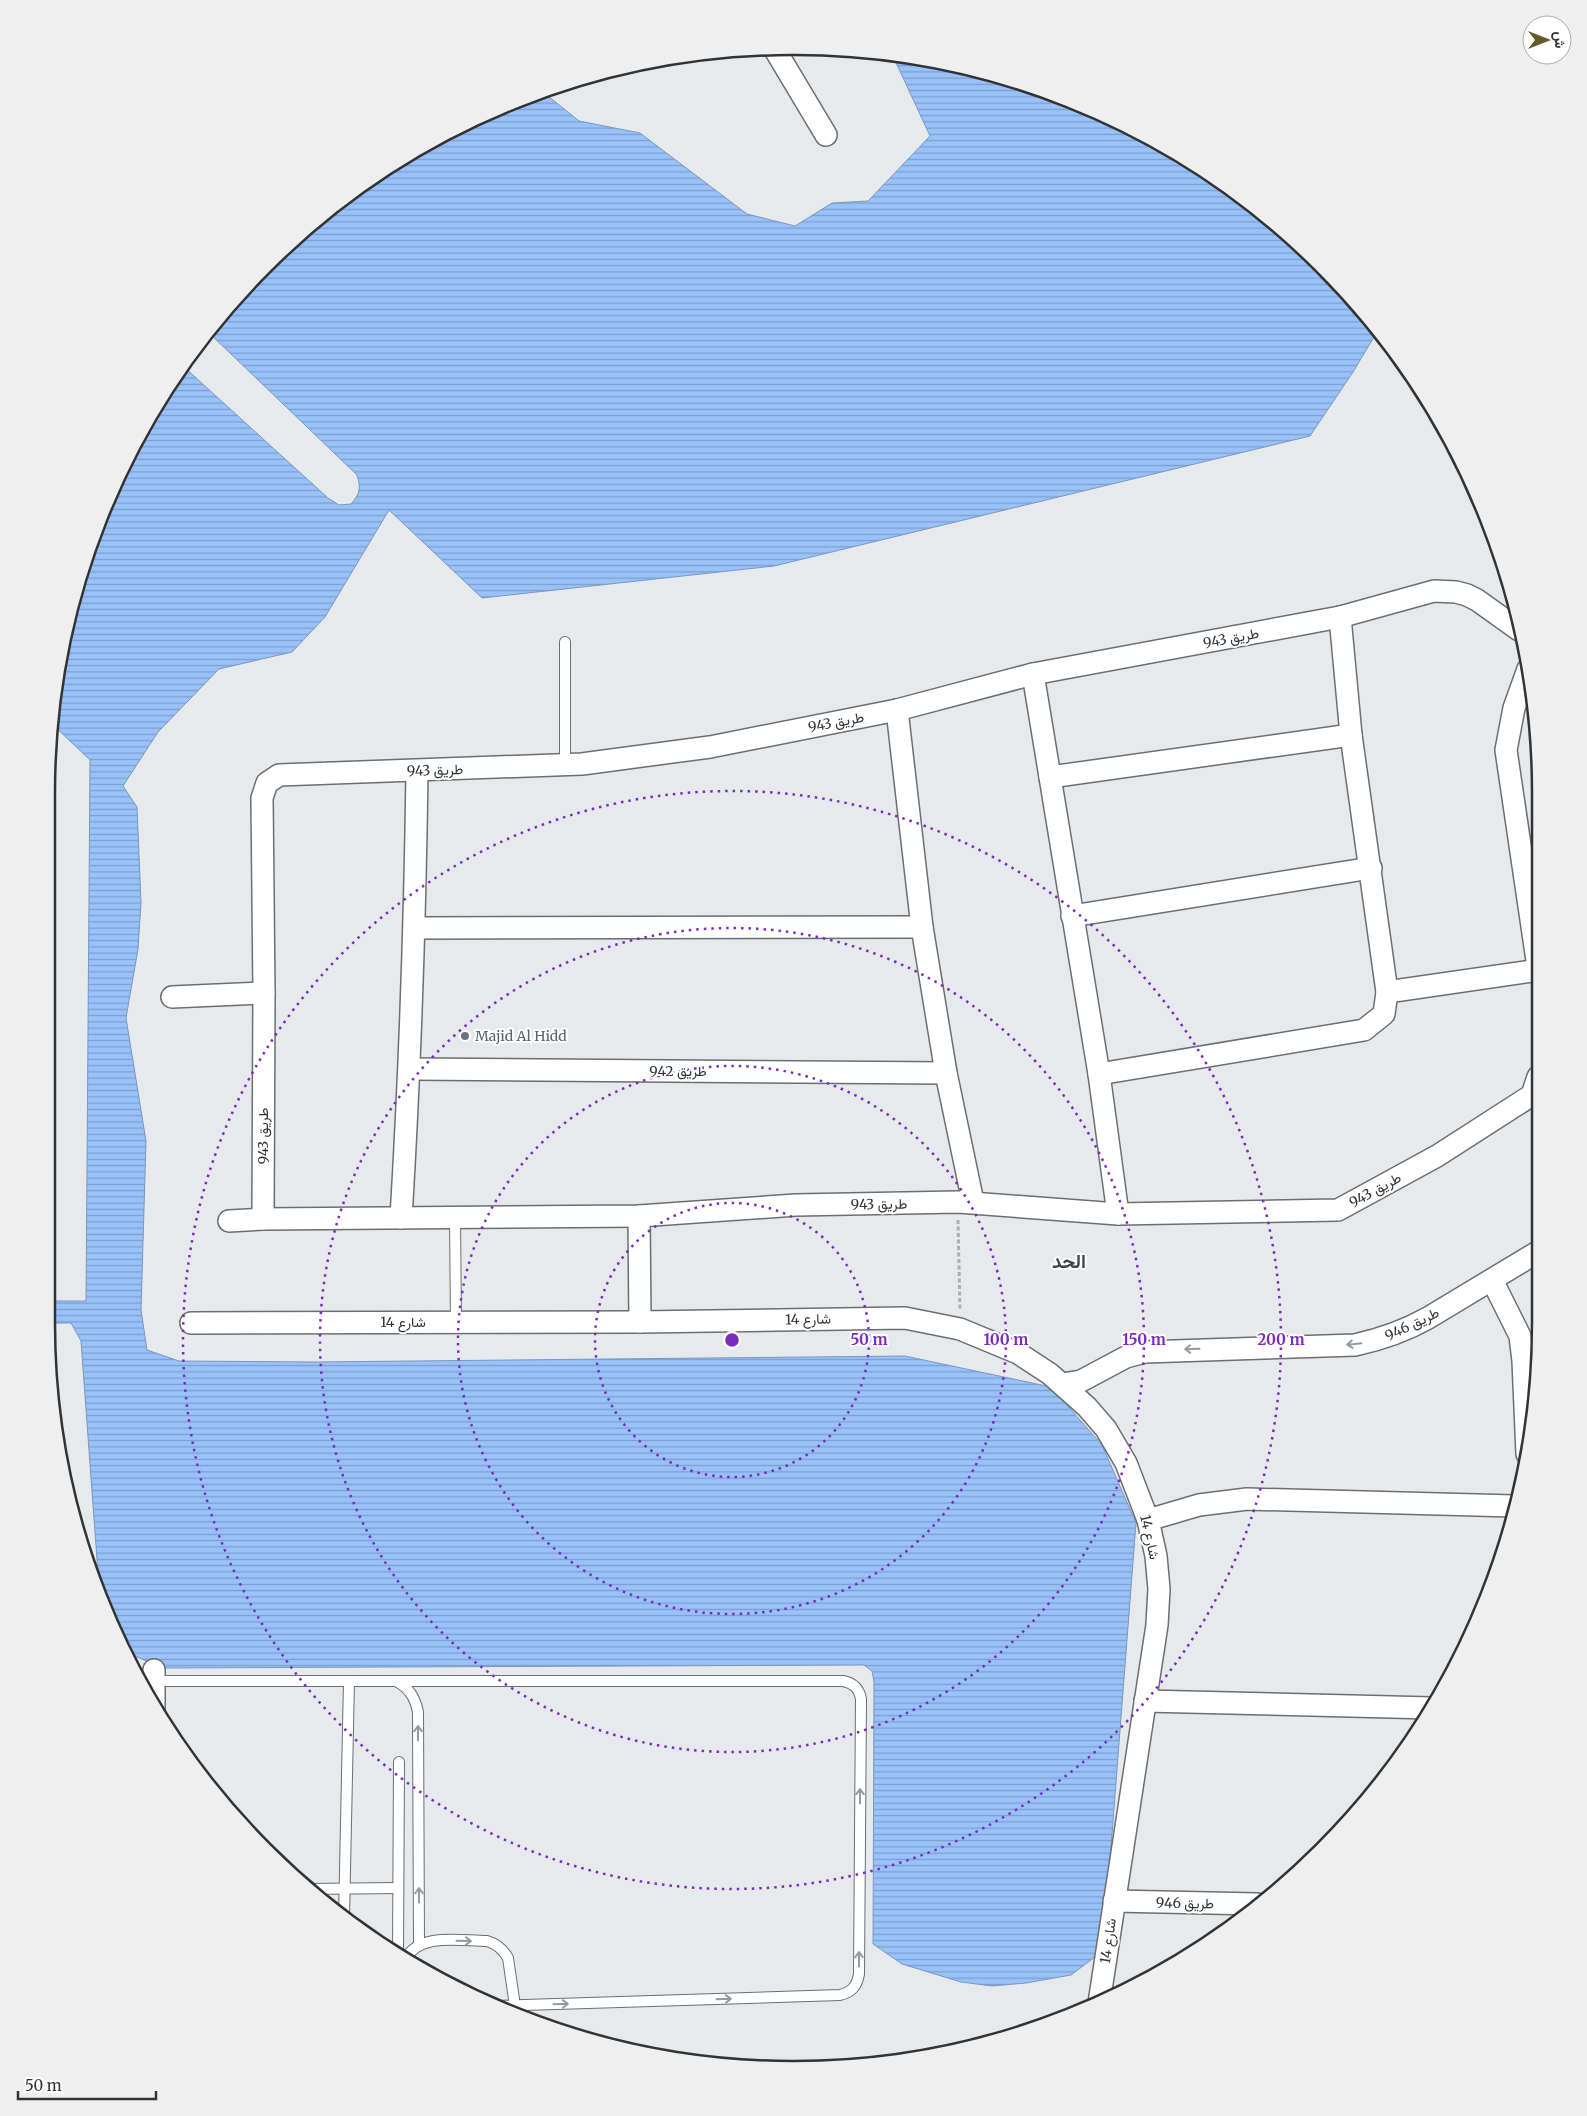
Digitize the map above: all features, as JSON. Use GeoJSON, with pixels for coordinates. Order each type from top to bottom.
{"type":"FeatureCollection","features":[{"type":"Feature","properties":{"kind":"street"},"geometry":{"type":"LineString","coordinates":[[779,56],[826,135]]}},
{"type":"Feature","properties":{"kind":"street","name":"طريق 943"},"geometry":{"type":"LineString","coordinates":[[263,1219],[264,992],[262,798],[267,783],[279,775],[565,764],[710,748],[897,710],[1033,674],[1340,617],[1434,591],[1456,592],[1477,600],[1512,625]]}},
{"type":"Feature","properties":{"kind":"street"},"geometry":{"type":"LineString","coordinates":[[1099,1074],[1364,1030],[1384,1014],[1387,992],[1351,735],[1340,617]]}},
{"type":"Feature","properties":{"kind":"street"},"geometry":{"type":"LineString","coordinates":[[1033,674],[1099,1074],[1118,1214]]}},
{"type":"Feature","properties":{"kind":"street"},"geometry":{"type":"LineString","coordinates":[[1523,682],[1514,708],[1506,750],[1532,923]]}},
{"type":"Feature","properties":{"kind":"street"},"geometry":{"type":"LineString","coordinates":[[897,710],[922,927],[966,1202]]}},
{"type":"Feature","properties":{"kind":"street"},"geometry":{"type":"LineString","coordinates":[[1050,777],[1351,735]]}},
{"type":"Feature","properties":{"kind":"street"},"geometry":{"type":"LineString","coordinates":[[401,1218],[410,1069],[415,928],[417,771]]}},
{"type":"Feature","properties":{"kind":"street"},"geometry":{"type":"LineString","coordinates":[[1072,916],[1371,868]]}},
{"type":"Feature","properties":{"kind":"street"},"geometry":{"type":"LineString","coordinates":[[415,928],[922,927]]}},
{"type":"Feature","properties":{"kind":"street"},"geometry":{"type":"LineString","coordinates":[[1387,992],[1532,971]]}},
{"type":"Feature","properties":{"kind":"street"},"geometry":{"type":"LineString","coordinates":[[172,997],[264,992]]}},
{"type":"Feature","properties":{"kind":"street","name":"طريق 942"},"geometry":{"type":"LineString","coordinates":[[410,1069],[946,1073]]}},
{"type":"Feature","properties":{"kind":"street","name":"طريق 943"},"geometry":{"type":"LineString","coordinates":[[229,1221],[263,1219],[639,1216],[796,1205],[966,1202],[1118,1214],[1338,1210],[1436,1156],[1532,1095]]}},
{"type":"Feature","properties":{"kind":"street"},"geometry":{"type":"LineString","coordinates":[[639,1216],[640,1322]]}},
{"type":"Feature","properties":{"kind":"street","name":"طريق 946"},"geometry":{"type":"LineString","coordinates":[[1062,1384],[1082,1381],[1126,1357],[1145,1352],[1355,1345],[1374,1341],[1411,1327],[1532,1255]]}},
{"type":"Feature","properties":{"kind":"street"},"geometry":{"type":"LineString","coordinates":[[1492,1280],[1520,1336],[1523,1361],[1525,1425]]}},
{"type":"Feature","properties":{"kind":"street","name":"شارع 14"},"geometry":{"type":"LineString","coordinates":[[191,1323],[640,1322],[905,1318],[960,1329],[1018,1353],[1062,1384],[1087,1407],[1106,1430],[1126,1463],[1148,1520],[1156,1556],[1159,1589],[1158,1625],[1100,1994]]}},
{"type":"Feature","properties":{"kind":"street"},"geometry":{"type":"LineString","coordinates":[[1148,1520],[1199,1505],[1247,1498],[1509,1506]]}},
{"type":"Feature","properties":{"kind":"street"},"geometry":{"type":"LineString","coordinates":[[154,1675],[154,1692]]}},
{"type":"Feature","properties":{"kind":"street"},"geometry":{"type":"LineString","coordinates":[[1145,1701],[1423,1708]]}},
{"type":"Feature","properties":{"kind":"street","name":"طريق 946"},"geometry":{"type":"LineString","coordinates":[[1114,1901],[1248,1904]]}},
{"type":"Feature","properties":{"kind":"lane"},"geometry":{"type":"LineString","coordinates":[[565,642],[565,764]]}},
{"type":"Feature","properties":{"kind":"lane"},"geometry":{"type":"LineString","coordinates":[[455,1217],[456,1322]]}},
{"type":"Feature","properties":{"kind":"lane"},"geometry":{"type":"LineString","coordinates":[[154,1675],[349,1680],[843,1681],[853,1684],[860,1694],[859,1974],[855,1986],[851,1990],[840,1995],[515,2006],[510,1964],[508,1958],[499,1947],[487,1942],[437,1941],[420,1944],[409,1953]]}},
{"type":"Feature","properties":{"kind":"lane"},"geometry":{"type":"LineString","coordinates":[[344,1908],[349,1680]]}},
{"type":"Feature","properties":{"kind":"lane"},"geometry":{"type":"LineString","coordinates":[[396,1680],[403,1684],[414,1696],[418,1712],[420,1944]]}},
{"type":"Feature","properties":{"kind":"lane"},"geometry":{"type":"LineString","coordinates":[[398,1946],[399,1762]]}},
{"type":"Feature","properties":{"kind":"lane"},"geometry":{"type":"LineString","coordinates":[[321,1889],[398,1888]]}},
{"type":"Feature","properties":{"kind":"path"},"geometry":{"type":"LineString","coordinates":[[960,1329],[966,1202]]}},
{"type":"Feature","properties":{"kind":"water"},"geometry":{"type":"Polygon","coordinates":[[[896,62],[985,80],[1031,94],[1076,111],[1120,131],[1163,154],[1204,179],[1243,208],[1316,271],[1374,337],[1310,436],[774,566],[482,598],[389,510],[325,617],[292,652],[219,669],[158,732],[123,786],[137,807],[141,903],[138,949],[126,1018],[146,1141],[141,1310],[147,1350],[179,1361],[314,1362],[905,1356],[1051,1387],[1102,1445],[1136,1523],[1103,1951],[1071,1975],[1026,1983],[992,1986],[961,1982],[902,1964],[873,1944],[874,1682],[872,1671],[864,1665],[163,1668],[135,1656],[111,1605],[98,1570],[81,1341],[71,1323],[55,1322],[55,1301],[86,1301],[90,760],[58,730],[61,697],[69,649],[80,602],[94,556],[111,511],[131,467],[179,383],[188,371],[328,498],[339,505],[351,504],[359,491],[357,475],[213,337],[271,271],[307,238],[383,179],[467,131],[549,97],[579,121],[640,133],[747,214],[795,226],[832,203],[868,201],[930,136],[896,62]]]}},
{"type":"Feature","properties":{"kind":"place","name":"Majid Al Hidd"},"geometry":{"type":"Point","coordinates":[465,1036]}},
{"type":"Feature","properties":{"kind":"district","name":"الحد"},"geometry":{"type":"Point","coordinates":[1069,1261]}}]}
